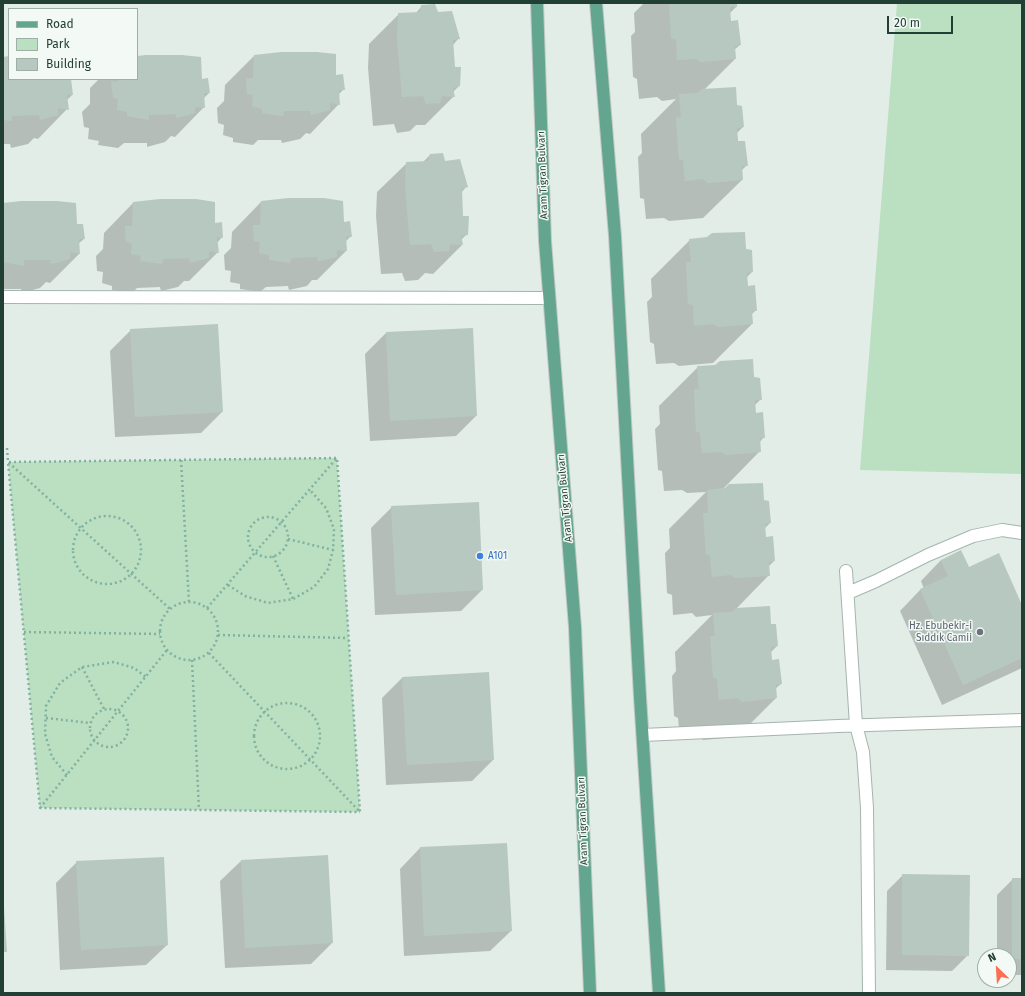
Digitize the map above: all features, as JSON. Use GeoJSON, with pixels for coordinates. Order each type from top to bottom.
{"type":"FeatureCollection","features":[{"type":"Feature","properties":{"kind":"main road","name":"Aram Tigran Bulvarı"},"geometry":{"type":"LineString","coordinates":[[537,3],[545,241],[576,627],[590,993]]}},
{"type":"Feature","properties":{"kind":"main road"},"geometry":{"type":"LineString","coordinates":[[596,3],[615,236],[659,993]]}},
{"type":"Feature","properties":{"kind":"street"},"geometry":{"type":"LineString","coordinates":[[3,298],[549,298]]}},
{"type":"Feature","properties":{"kind":"street"},"geometry":{"type":"LineString","coordinates":[[848,593],[928,555],[973,536],[1002,530],[1022,533]]}},
{"type":"Feature","properties":{"kind":"street"},"geometry":{"type":"LineString","coordinates":[[846,571],[856,725],[863,752],[867,808],[869,993]]}},
{"type":"Feature","properties":{"kind":"street"},"geometry":{"type":"LineString","coordinates":[[643,735],[856,725],[1022,720]]}},
{"type":"Feature","properties":{"kind":"path"},"geometry":{"type":"LineString","coordinates":[[7,448],[40,808]]}},
{"type":"Feature","properties":{"kind":"path"},"geometry":{"type":"LineString","coordinates":[[8,462],[337,458]]}},
{"type":"Feature","properties":{"kind":"path"},"geometry":{"type":"LineString","coordinates":[[208,608],[337,458]]}},
{"type":"Feature","properties":{"kind":"path"},"geometry":{"type":"LineString","coordinates":[[337,458],[360,812]]}},
{"type":"Feature","properties":{"kind":"path"},"geometry":{"type":"LineString","coordinates":[[181,460],[189,602]]}},
{"type":"Feature","properties":{"kind":"path"},"geometry":{"type":"LineString","coordinates":[[8,462],[170,609]]}},
{"type":"Feature","properties":{"kind":"path"},"geometry":{"type":"LineString","coordinates":[[228,585],[245,596],[268,603],[293,599],[314,587],[328,569],[333,550],[334,529],[326,508],[310,490]]}},
{"type":"Feature","properties":{"kind":"path"},"geometry":{"type":"LineString","coordinates":[[99,517],[121,519],[130,525],[140,544],[138,565],[131,574],[122,581],[111,584],[99,584],[88,579],[80,571],[74,561],[73,550],[75,538],[81,528],[90,521],[99,517]]}},
{"type":"Feature","properties":{"kind":"path"},"geometry":{"type":"LineString","coordinates":[[264,518],[276,519],[282,523],[288,533],[288,539],[283,550],[273,556],[267,557],[256,553],[252,548],[248,536],[253,524],[264,518]]}},
{"type":"Feature","properties":{"kind":"path"},"geometry":{"type":"LineString","coordinates":[[288,539],[333,550]]}},
{"type":"Feature","properties":{"kind":"path"},"geometry":{"type":"LineString","coordinates":[[273,556],[293,599]]}},
{"type":"Feature","properties":{"kind":"path"},"geometry":{"type":"LineString","coordinates":[[189,602],[208,608],[218,625],[218,635],[215,645],[209,653],[201,658],[183,660],[167,650],[160,634],[164,616],[170,609],[179,604],[189,602]]}},
{"type":"Feature","properties":{"kind":"path"},"geometry":{"type":"LineString","coordinates":[[24,632],[160,634]]}},
{"type":"Feature","properties":{"kind":"path"},"geometry":{"type":"LineString","coordinates":[[218,635],[348,638]]}},
{"type":"Feature","properties":{"kind":"path"},"geometry":{"type":"LineString","coordinates":[[40,808],[167,650]]}},
{"type":"Feature","properties":{"kind":"path"},"geometry":{"type":"LineString","coordinates":[[209,653],[360,812]]}},
{"type":"Feature","properties":{"kind":"path"},"geometry":{"type":"LineString","coordinates":[[192,660],[199,810]]}},
{"type":"Feature","properties":{"kind":"path"},"geometry":{"type":"LineString","coordinates":[[66,775],[52,757],[45,734],[46,706],[60,683],[82,667],[114,662],[134,668],[146,677]]}},
{"type":"Feature","properties":{"kind":"path"},"geometry":{"type":"LineString","coordinates":[[82,667],[104,709]]}},
{"type":"Feature","properties":{"kind":"path"},"geometry":{"type":"LineString","coordinates":[[286,703],[297,704],[307,709],[315,718],[320,728],[321,740],[318,751],[311,760],[302,767],[292,770],[271,766],[263,759],[257,751],[254,740],[254,730],[258,720],[265,712],[275,705],[286,703]]}},
{"type":"Feature","properties":{"kind":"path"},"geometry":{"type":"LineString","coordinates":[[104,709],[114,709],[119,711],[128,721],[128,734],[119,745],[106,747],[94,741],[91,736],[90,723],[95,714],[104,709]]}},
{"type":"Feature","properties":{"kind":"path"},"geometry":{"type":"LineString","coordinates":[[46,718],[90,723]]}},
{"type":"Feature","properties":{"kind":"path"},"geometry":{"type":"LineString","coordinates":[[40,808],[360,812]]}},
{"type":"Feature","properties":{"kind":"green space"},"geometry":{"type":"Polygon","coordinates":[[[897,3],[1022,3],[1022,474],[860,470],[897,3]]]}},
{"type":"Feature","properties":{"kind":"green space"},"geometry":{"type":"Polygon","coordinates":[[[337,458],[360,812],[40,808],[8,462],[337,458]]]}},
{"type":"Feature","properties":{"kind":"building"},"geometry":{"type":"Polygon","coordinates":[[[669,3],[737,3],[737,7],[730,7],[731,21],[738,20],[741,45],[735,46],[736,59],[701,62],[696,59],[677,60],[676,40],[671,38],[669,3]]]}},
{"type":"Feature","properties":{"kind":"building"},"geometry":{"type":"Polygon","coordinates":[[[435,4],[438,12],[452,11],[460,39],[453,40],[455,67],[461,67],[460,86],[453,88],[455,97],[442,96],[440,103],[426,104],[423,96],[402,97],[397,38],[398,13],[420,12],[421,5],[435,4]]]}},
{"type":"Feature","properties":{"kind":"building"},"geometry":{"type":"Polygon","coordinates":[[[281,52],[317,52],[336,54],[336,75],[343,74],[345,90],[339,90],[340,105],[330,103],[330,110],[311,115],[310,111],[284,111],[283,116],[262,113],[262,109],[252,106],[253,95],[247,94],[246,78],[253,78],[254,55],[281,52]]]}},
{"type":"Feature","properties":{"kind":"building"},"geometry":{"type":"Polygon","coordinates":[[[182,55],[201,57],[202,79],[208,78],[210,93],[204,93],[205,108],[195,107],[195,113],[176,118],[176,114],[149,115],[149,120],[127,116],[127,112],[117,110],[118,99],[113,98],[111,81],[118,82],[118,80],[138,80],[138,56],[182,55]]]}},
{"type":"Feature","properties":{"kind":"building"},"geometry":{"type":"Polygon","coordinates":[[[8,56],[8,80],[71,80],[73,95],[67,95],[69,110],[58,108],[58,115],[40,120],[39,115],[12,116],[12,121],[3,120],[3,57],[8,56]]]}},
{"type":"Feature","properties":{"kind":"building"},"geometry":{"type":"Polygon","coordinates":[[[736,87],[737,105],[742,106],[744,127],[737,128],[738,141],[745,141],[748,166],[742,166],[743,180],[708,183],[703,179],[685,181],[683,160],[679,159],[676,118],[681,117],[679,94],[698,93],[702,89],[736,87]]]}},
{"type":"Feature","properties":{"kind":"building"},"geometry":{"type":"Polygon","coordinates":[[[443,153],[445,161],[460,159],[468,187],[462,189],[463,216],[469,216],[468,235],[461,236],[463,245],[450,244],[449,251],[434,252],[431,244],[410,245],[405,187],[406,162],[428,161],[430,154],[443,153]]]}},
{"type":"Feature","properties":{"kind":"building"},"geometry":{"type":"Polygon","coordinates":[[[288,198],[324,198],[343,201],[344,222],[350,221],[352,237],[346,236],[347,251],[337,250],[337,257],[318,261],[317,257],[291,258],[290,263],[269,260],[269,255],[259,253],[260,242],[254,241],[253,225],[260,225],[261,201],[288,198]]]}},
{"type":"Feature","properties":{"kind":"building"},"geometry":{"type":"Polygon","coordinates":[[[160,199],[196,199],[215,202],[215,223],[222,222],[223,238],[217,237],[219,253],[209,251],[209,258],[190,263],[189,258],[163,259],[162,264],[140,261],[141,256],[131,254],[132,243],[126,242],[125,226],[132,226],[133,202],[160,199]]]}},
{"type":"Feature","properties":{"kind":"building"},"geometry":{"type":"Polygon","coordinates":[[[21,201],[57,201],[76,203],[77,224],[83,224],[85,239],[79,239],[80,254],[70,252],[70,259],[51,264],[50,260],[24,260],[24,266],[3,262],[3,203],[21,201]]]}},
{"type":"Feature","properties":{"kind":"building"},"geometry":{"type":"Polygon","coordinates":[[[745,232],[746,249],[752,250],[753,272],[747,273],[748,286],[755,285],[757,311],[752,311],[753,324],[718,327],[713,324],[694,326],[693,305],[688,304],[686,262],[691,262],[689,239],[707,237],[712,233],[745,232]]]}},
{"type":"Feature","properties":{"kind":"building"},"geometry":{"type":"Polygon","coordinates":[[[218,324],[223,412],[135,417],[130,329],[218,324]]]}},
{"type":"Feature","properties":{"kind":"building"},"geometry":{"type":"Polygon","coordinates":[[[473,328],[477,416],[390,421],[386,332],[473,328]]]}},
{"type":"Feature","properties":{"kind":"building"},"geometry":{"type":"Polygon","coordinates":[[[753,359],[754,377],[760,378],[762,400],[755,400],[756,413],[763,412],[765,438],[760,438],[761,452],[726,455],[721,452],[702,453],[700,433],[696,431],[694,389],[699,389],[697,366],[715,365],[720,361],[753,359]]]}},
{"type":"Feature","properties":{"kind":"building"},"geometry":{"type":"Polygon","coordinates":[[[763,483],[764,500],[769,501],[771,523],[765,524],[766,537],[773,536],[775,561],[769,562],[770,576],[735,578],[731,575],[712,577],[710,556],[706,554],[703,513],[708,513],[707,490],[725,488],[729,484],[763,483]]]}},
{"type":"Feature","properties":{"kind":"building"},"geometry":{"type":"Polygon","coordinates":[[[479,502],[483,590],[396,595],[391,506],[479,502]]]}},
{"type":"Feature","properties":{"kind":"building","name":"Hz. Ebubekir-i Sıddık Camii"},"geometry":{"type":"Polygon","coordinates":[[[961,550],[969,567],[999,553],[1022,605],[1022,658],[963,685],[920,589],[948,576],[941,560],[961,550]]]}},
{"type":"Feature","properties":{"kind":"building"},"geometry":{"type":"Polygon","coordinates":[[[770,606],[771,624],[776,624],[778,646],[771,647],[772,660],[779,659],[782,684],[776,685],[777,698],[742,702],[737,698],[719,700],[717,679],[713,677],[710,636],[715,636],[713,613],[732,612],[736,608],[770,606]]]}},
{"type":"Feature","properties":{"kind":"building"},"geometry":{"type":"Polygon","coordinates":[[[489,672],[494,760],[407,765],[402,677],[489,672]]]}},
{"type":"Feature","properties":{"kind":"building"},"geometry":{"type":"Polygon","coordinates":[[[507,843],[512,931],[424,936],[420,847],[507,843]]]}},
{"type":"Feature","properties":{"kind":"building"},"geometry":{"type":"Polygon","coordinates":[[[328,855],[333,943],[245,948],[241,860],[328,855]]]}},
{"type":"Feature","properties":{"kind":"building"},"geometry":{"type":"Polygon","coordinates":[[[164,857],[168,945],[81,950],[76,861],[164,857]]]}},
{"type":"Feature","properties":{"kind":"building"},"geometry":{"type":"Polygon","coordinates":[[[902,874],[970,875],[969,956],[902,955],[902,874]]]}},
{"type":"Feature","properties":{"kind":"building"},"geometry":{"type":"Polygon","coordinates":[[[1012,878],[1022,878],[1022,959],[1017,959],[1017,948],[1012,948],[1012,878]]]}},
{"type":"Feature","properties":{"kind":"building"},"geometry":{"type":"Polygon","coordinates":[[[4,907],[7,952],[3,952],[4,907]]]}},
{"type":"Feature","properties":{"kind":"place","name":"A101"},"geometry":{"type":"Point","coordinates":[480,556]}},
{"type":"Feature","properties":{"kind":"place","name":"Hz. Ebubekir-i Sıddık Camii"},"geometry":{"type":"Point","coordinates":[980,632]}}]}
